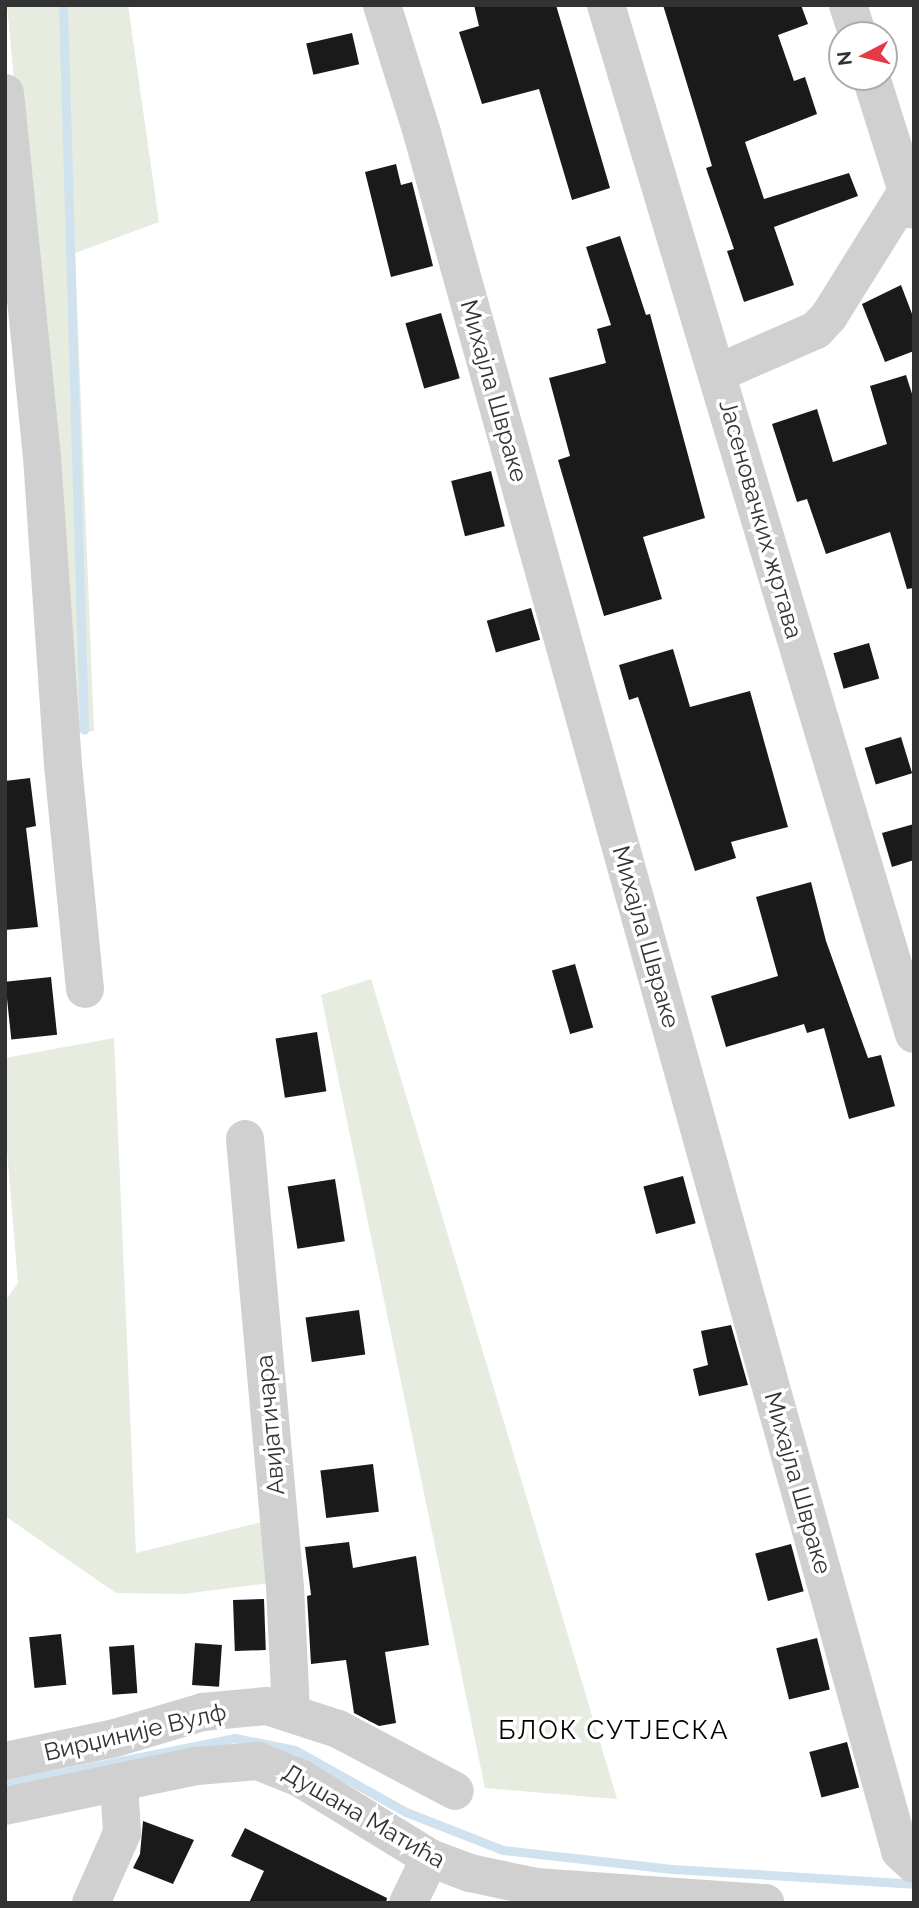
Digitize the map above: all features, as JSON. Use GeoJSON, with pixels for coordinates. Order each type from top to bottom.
{"type":"FeatureCollection","features":[{"type":"Feature","properties":{"kind":"street","name":"Михајла Швраке"},"geometry":{"type":"LineString","coordinates":[[382,5],[426,146],[900,1851],[914,1864]]}},
{"type":"Feature","properties":{"kind":"street","name":"Јасеновачких жртава"},"geometry":{"type":"LineString","coordinates":[[606,5],[914,1034]]}},
{"type":"Feature","properties":{"kind":"street"},"geometry":{"type":"LineString","coordinates":[[718,373],[816,330],[829,316],[912,194],[876,91]]}},
{"type":"Feature","properties":{"kind":"street"},"geometry":{"type":"LineString","coordinates":[[5,93],[42,457],[62,765],[86,989]]}},
{"type":"Feature","properties":{"kind":"street","name":"Авијатичара"},"geometry":{"type":"LineString","coordinates":[[245,1139],[284,1575],[291,1712]]}},
{"type":"Feature","properties":{"kind":"street","name":"Вирџиније Вулф"},"geometry":{"type":"LineString","coordinates":[[5,1762],[115,1738],[203,1712],[267,1706],[338,1729],[456,1791]]}},
{"type":"Feature","properties":{"kind":"street","name":"Душана Матића"},"geometry":{"type":"LineString","coordinates":[[5,1807],[197,1766],[267,1763],[354,1807],[430,1857],[501,1882],[599,1897],[765,1903]]}},
{"type":"Feature","properties":{"kind":"street"},"geometry":{"type":"LineString","coordinates":[[91,1903],[122,1833],[119,1782]]}},
{"type":"Feature","properties":{"kind":"street"},"geometry":{"type":"LineString","coordinates":[[408,1903],[430,1857]]}},
{"type":"Feature","properties":{"kind":"shaded area"},"geometry":{"type":"Polygon","coordinates":[[[7,5],[128,5],[159,222],[75,253],[94,731],[75,733],[7,5]]]}},
{"type":"Feature","properties":{"kind":"shaded area"},"geometry":{"type":"Polygon","coordinates":[[[371,979],[617,1799],[485,1788],[321,995],[371,979]]]}},
{"type":"Feature","properties":{"kind":"shaded area"},"geometry":{"type":"Polygon","coordinates":[[[114,1038],[136,1553],[270,1520],[277,1582],[183,1594],[116,1593],[5,1516],[5,1301],[18,1283],[5,1126],[5,1058],[114,1038]]]}},
{"type":"Feature","properties":{"kind":"building"},"geometry":{"type":"Polygon","coordinates":[[[474,5],[556,5],[610,188],[572,200],[539,89],[482,104],[459,32],[479,26],[474,5]]]}},
{"type":"Feature","properties":{"kind":"building"},"geometry":{"type":"Polygon","coordinates":[[[663,5],[801,5],[808,24],[778,35],[794,81],[805,77],[817,114],[745,142],[764,199],[849,173],[858,196],[774,227],[794,285],[744,302],[727,251],[734,249],[706,168],[712,166],[663,5]]]}},
{"type":"Feature","properties":{"kind":"building"},"geometry":{"type":"Polygon","coordinates":[[[352,33],[359,64],[313,75],[306,44],[352,33]]]}},
{"type":"Feature","properties":{"kind":"building"},"geometry":{"type":"Polygon","coordinates":[[[396,164],[401,185],[412,182],[433,266],[391,277],[365,172],[396,164]]]}},
{"type":"Feature","properties":{"kind":"building"},"geometry":{"type":"Polygon","coordinates":[[[620,236],[646,315],[650,314],[705,518],[643,537],[662,599],[604,616],[558,460],[570,456],[549,378],[606,363],[597,329],[611,325],[586,247],[620,236]]]}},
{"type":"Feature","properties":{"kind":"building"},"geometry":{"type":"Polygon","coordinates":[[[901,285],[914,319],[914,351],[885,362],[862,304],[901,285]]]}},
{"type":"Feature","properties":{"kind":"building"},"geometry":{"type":"Polygon","coordinates":[[[441,313],[460,378],[424,389],[405,323],[441,313]]]}},
{"type":"Feature","properties":{"kind":"building"},"geometry":{"type":"Polygon","coordinates":[[[906,375],[914,400],[914,588],[907,589],[890,532],[826,554],[807,499],[797,502],[772,424],[817,409],[833,462],[887,444],[870,386],[906,375]]]}},
{"type":"Feature","properties":{"kind":"building"},"geometry":{"type":"Polygon","coordinates":[[[491,471],[505,526],[465,536],[451,481],[491,471]]]}},
{"type":"Feature","properties":{"kind":"building"},"geometry":{"type":"Polygon","coordinates":[[[531,608],[540,640],[496,652],[487,621],[531,608]]]}},
{"type":"Feature","properties":{"kind":"building"},"geometry":{"type":"Polygon","coordinates":[[[869,643],[879,679],[844,689],[833,653],[869,643]]]}},
{"type":"Feature","properties":{"kind":"building"},"geometry":{"type":"Polygon","coordinates":[[[673,649],[690,707],[750,691],[788,827],[731,842],[736,858],[695,871],[638,697],[629,700],[619,665],[673,649]]]}},
{"type":"Feature","properties":{"kind":"building"},"geometry":{"type":"Polygon","coordinates":[[[901,737],[912,773],[876,784],[865,748],[901,737]]]}},
{"type":"Feature","properties":{"kind":"building"},"geometry":{"type":"Polygon","coordinates":[[[30,778],[36,826],[26,828],[38,927],[5,930],[5,781],[30,778]]]}},
{"type":"Feature","properties":{"kind":"building"},"geometry":{"type":"Polygon","coordinates":[[[914,824],[914,860],[892,867],[882,833],[914,824]]]}},
{"type":"Feature","properties":{"kind":"building"},"geometry":{"type":"Polygon","coordinates":[[[811,882],[826,941],[868,1058],[881,1055],[895,1106],[849,1119],[824,1028],[807,1033],[804,1024],[726,1047],[711,996],[778,976],[756,897],[811,882]]]}},
{"type":"Feature","properties":{"kind":"building"},"geometry":{"type":"Polygon","coordinates":[[[575,964],[593,1027],[570,1034],[552,971],[575,964]]]}},
{"type":"Feature","properties":{"kind":"building"},"geometry":{"type":"Polygon","coordinates":[[[51,977],[57,1035],[11,1039],[5,982],[51,977]]]}},
{"type":"Feature","properties":{"kind":"building"},"geometry":{"type":"Polygon","coordinates":[[[317,1032],[326,1091],[285,1098],[276,1039],[317,1032]]]}},
{"type":"Feature","properties":{"kind":"building"},"geometry":{"type":"Polygon","coordinates":[[[683,1176],[696,1223],[656,1234],[643,1187],[683,1176]]]}},
{"type":"Feature","properties":{"kind":"building"},"geometry":{"type":"Polygon","coordinates":[[[335,1179],[345,1241],[297,1249],[288,1187],[335,1179]]]}},
{"type":"Feature","properties":{"kind":"building"},"geometry":{"type":"Polygon","coordinates":[[[359,1310],[365,1355],[312,1362],[306,1318],[359,1310]]]}},
{"type":"Feature","properties":{"kind":"building"},"geometry":{"type":"Polygon","coordinates":[[[731,1325],[748,1385],[699,1396],[693,1369],[708,1365],[701,1331],[731,1325]]]}},
{"type":"Feature","properties":{"kind":"building"},"geometry":{"type":"Polygon","coordinates":[[[373,1464],[379,1512],[326,1518],[320,1470],[373,1464]]]}},
{"type":"Feature","properties":{"kind":"building"},"geometry":{"type":"Polygon","coordinates":[[[349,1542],[353,1568],[416,1556],[429,1645],[385,1652],[396,1723],[379,1726],[354,1713],[346,1660],[311,1664],[307,1596],[311,1595],[305,1547],[349,1542]]]}},
{"type":"Feature","properties":{"kind":"building"},"geometry":{"type":"Polygon","coordinates":[[[791,1544],[804,1591],[768,1601],[755,1554],[791,1544]]]}},
{"type":"Feature","properties":{"kind":"building"},"geometry":{"type":"Polygon","coordinates":[[[264,1599],[266,1650],[235,1651],[233,1600],[264,1599]]]}},
{"type":"Feature","properties":{"kind":"building"},"geometry":{"type":"Polygon","coordinates":[[[61,1634],[66,1685],[35,1688],[29,1637],[61,1634]]]}},
{"type":"Feature","properties":{"kind":"building"},"geometry":{"type":"Polygon","coordinates":[[[817,1638],[830,1689],[789,1700],[776,1648],[817,1638]]]}},
{"type":"Feature","properties":{"kind":"building"},"geometry":{"type":"Polygon","coordinates":[[[195,1643],[222,1645],[219,1687],[192,1685],[195,1643]]]}},
{"type":"Feature","properties":{"kind":"building"},"geometry":{"type":"Polygon","coordinates":[[[134,1645],[137,1693],[112,1695],[109,1647],[134,1645]]]}},
{"type":"Feature","properties":{"kind":"building"},"geometry":{"type":"Polygon","coordinates":[[[847,1742],[859,1787],[821,1797],[809,1752],[847,1742]]]}},
{"type":"Feature","properties":{"kind":"building"},"geometry":{"type":"Polygon","coordinates":[[[143,1821],[194,1840],[173,1884],[133,1868],[140,1854],[143,1821]]]}},
{"type":"Feature","properties":{"kind":"building"},"geometry":{"type":"Polygon","coordinates":[[[245,1828],[387,1898],[386,1903],[249,1903],[264,1871],[231,1856],[245,1828]]]}},
{"type":"Feature","properties":{"kind":"waterway"},"geometry":{"type":"LineString","coordinates":[[63,5],[84,730]]}},
{"type":"Feature","properties":{"kind":"waterway"},"geometry":{"type":"LineString","coordinates":[[5,1784],[235,1738],[295,1750],[406,1812],[503,1850],[672,1869],[914,1884]]}},
{"type":"Feature","properties":{"kind":"district","name":"БЛОК СУТЈЕСКА"},"geometry":{"type":"Point","coordinates":[614,1731]}}]}
